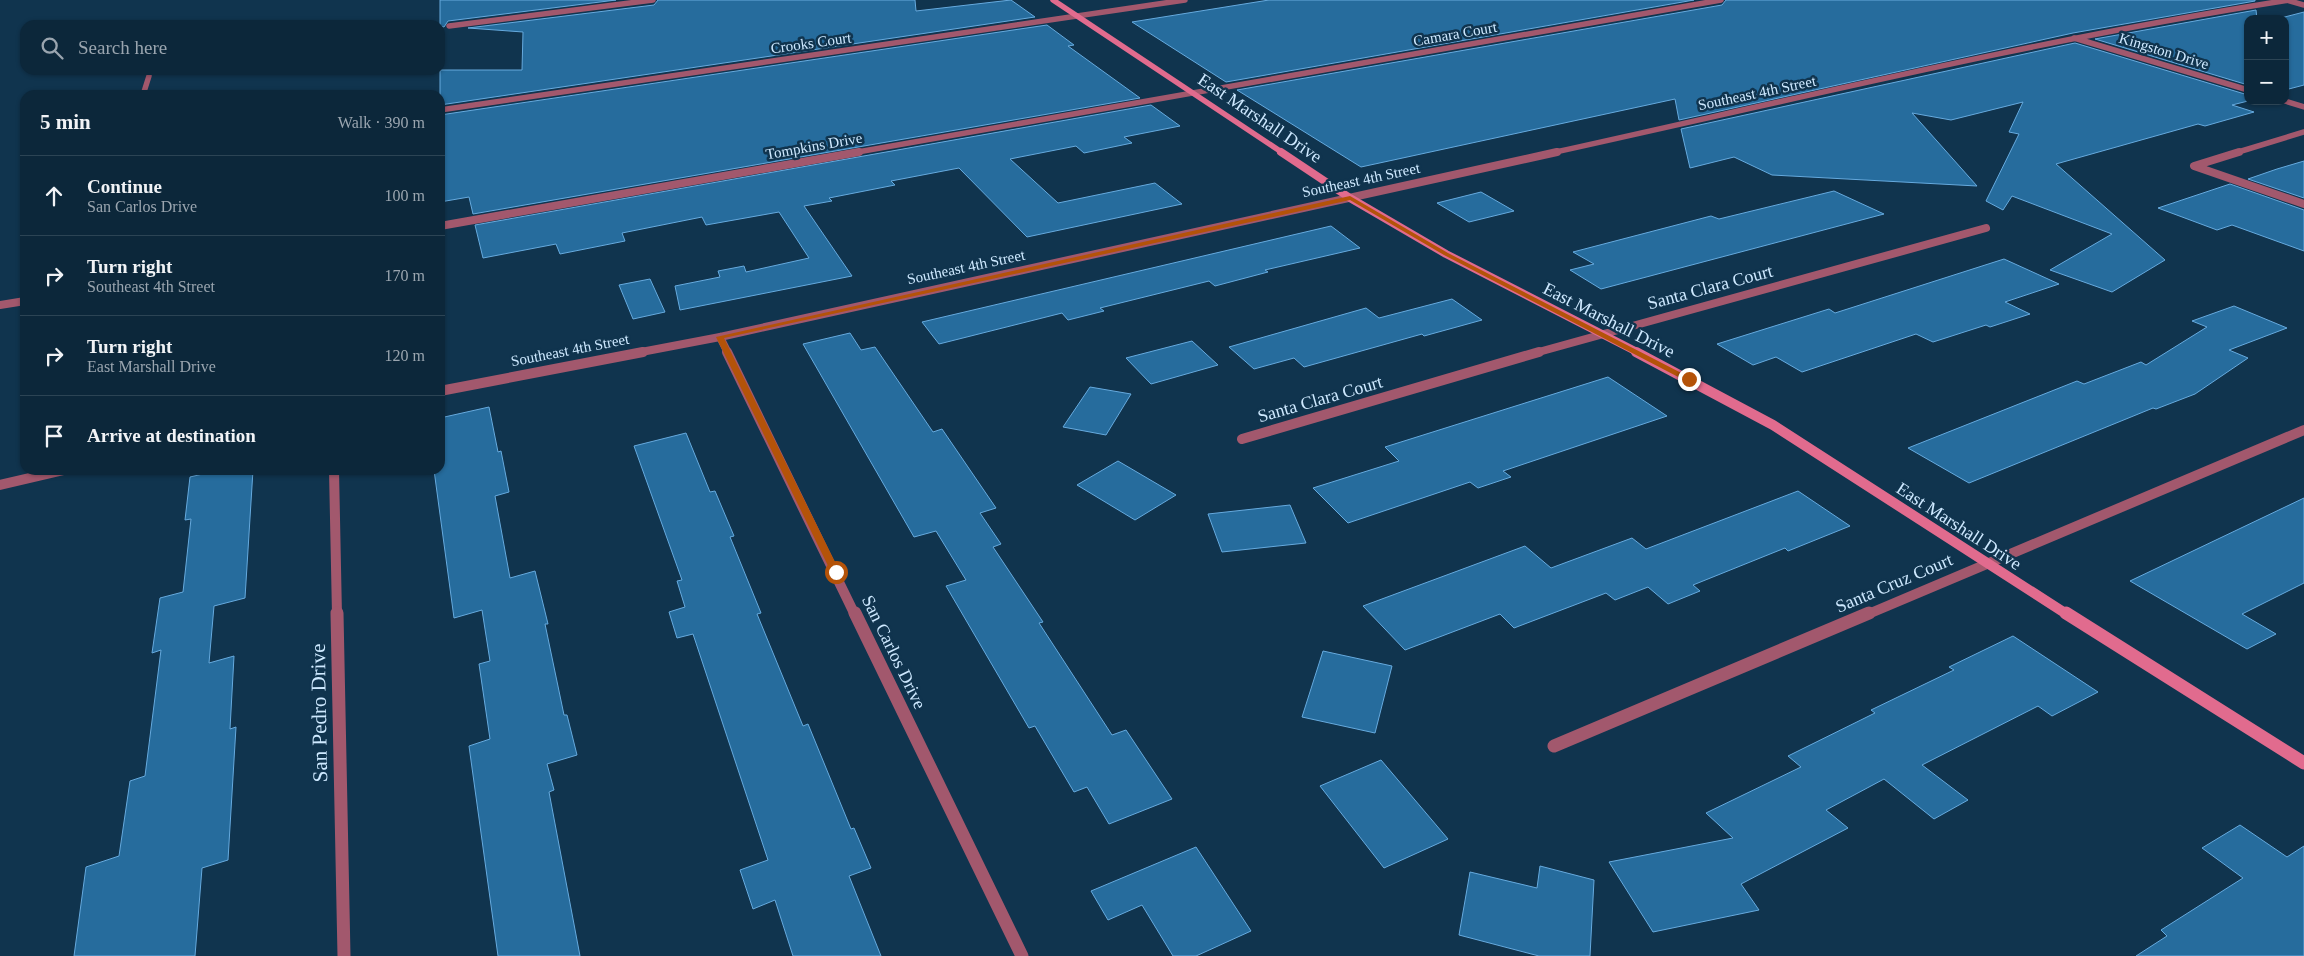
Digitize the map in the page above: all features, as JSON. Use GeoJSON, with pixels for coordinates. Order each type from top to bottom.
{"type":"FeatureCollection","features":[{"type":"Feature","properties":{"kind":"main road","name":"East Marshall Drive"},"geometry":{"type":"LineString","coordinates":[[1053,0],[1350,198],[1446,254],[1773,426],[1986,563],[2304,763]]}},
{"type":"Feature","properties":{"kind":"street"},"geometry":{"type":"LineString","coordinates":[[449,26],[653,0]]}},
{"type":"Feature","properties":{"kind":"street","name":"Crooks Court"},"geometry":{"type":"LineString","coordinates":[[445,109],[1185,0]]}},
{"type":"Feature","properties":{"kind":"street","name":"Camara Court"},"geometry":{"type":"LineString","coordinates":[[1193,93],[1721,0]]}},
{"type":"Feature","properties":{"kind":"street"},"geometry":{"type":"LineString","coordinates":[[2288,0],[2304,4]]}},
{"type":"Feature","properties":{"kind":"street","name":"Southeast 4th Street"},"geometry":{"type":"LineString","coordinates":[[445,390],[720,337],[2073,38],[2186,16],[2288,0]]}},
{"type":"Feature","properties":{"kind":"street","name":"Kingston Drive"},"geometry":{"type":"LineString","coordinates":[[2073,38],[2244,89]]}},
{"type":"Feature","properties":{"kind":"street"},"geometry":{"type":"LineString","coordinates":[[145,90],[149,76]]}},
{"type":"Feature","properties":{"kind":"street","name":"Tompkins Drive"},"geometry":{"type":"LineString","coordinates":[[445,225],[1193,93]]}},
{"type":"Feature","properties":{"kind":"street"},"geometry":{"type":"LineString","coordinates":[[2289,102],[2304,107]]}},
{"type":"Feature","properties":{"kind":"street"},"geometry":{"type":"LineString","coordinates":[[2304,132],[2194,166],[2304,204]]}},
{"type":"Feature","properties":{"kind":"street","name":"Santa Clara Court"},"geometry":{"type":"LineString","coordinates":[[1242,439],[1600,334],[1986,228]]}},
{"type":"Feature","properties":{"kind":"street"},"geometry":{"type":"LineString","coordinates":[[0,306],[20,302]]}},
{"type":"Feature","properties":{"kind":"street","name":"San Carlos Drive"},"geometry":{"type":"LineString","coordinates":[[720,337],[1022,956]]}},
{"type":"Feature","properties":{"kind":"street","name":"Santa Cruz Court"},"geometry":{"type":"LineString","coordinates":[[1554,746],[2304,430]]}},
{"type":"Feature","properties":{"kind":"street"},"geometry":{"type":"LineString","coordinates":[[0,485],[43,475]]}},
{"type":"Feature","properties":{"kind":"street","name":"San Pedro Drive"},"geometry":{"type":"LineString","coordinates":[[334,475],[344,956]]}},
{"type":"Feature","properties":{"kind":"building"},"geometry":{"type":"Polygon","coordinates":[[[440,0],[616,0],[448,21],[445,26],[445,20],[440,20],[440,0]]]}},
{"type":"Feature","properties":{"kind":"building"},"geometry":{"type":"Polygon","coordinates":[[[658,0],[915,0],[916,11],[1011,0],[1035,17],[445,104],[445,90],[440,90],[440,75],[445,75],[445,70],[522,70],[523,32],[468,28],[654,5],[658,0]]]}},
{"type":"Feature","properties":{"kind":"building"},"geometry":{"type":"Polygon","coordinates":[[[1269,0],[1694,0],[1226,82],[1132,22],[1269,0]]]}},
{"type":"Feature","properties":{"kind":"building"},"geometry":{"type":"Polygon","coordinates":[[[1726,0],[2255,1],[2073,33],[1679,120],[1675,99],[1361,167],[1237,90],[1722,5],[1726,0]]]}},
{"type":"Feature","properties":{"kind":"building"},"geometry":{"type":"Polygon","coordinates":[[[2256,10],[2257,15],[2244,15],[2244,84],[2095,39],[2256,10]]]}},
{"type":"Feature","properties":{"kind":"building"},"geometry":{"type":"Polygon","coordinates":[[[2304,12],[2304,85],[2289,89],[2289,60],[2289,16],[2304,12]]]}},
{"type":"Feature","properties":{"kind":"building"},"geometry":{"type":"Polygon","coordinates":[[[1047,25],[1074,45],[1068,46],[1140,98],[473,214],[469,197],[445,201],[445,114],[1047,25]]]}},
{"type":"Feature","properties":{"kind":"building"},"geometry":{"type":"Polygon","coordinates":[[[2075,43],[2244,94],[2244,102],[2232,105],[2254,112],[2205,126],[2198,124],[2056,164],[2165,260],[2112,292],[2050,270],[2112,234],[2012,196],[2003,210],[1986,201],[2019,134],[2009,132],[2023,102],[1951,120],[1912,113],[1977,186],[1772,175],[1734,157],[1690,168],[1681,129],[2075,43]]]}},
{"type":"Feature","properties":{"kind":"building"},"geometry":{"type":"Polygon","coordinates":[[[1151,105],[1180,126],[1124,137],[1132,143],[1084,153],[1076,146],[1010,159],[1058,203],[1155,183],[1182,204],[1027,237],[959,168],[891,181],[895,185],[829,198],[832,201],[804,206],[852,276],[680,310],[675,286],[720,277],[718,271],[744,266],[746,272],[809,258],[779,212],[706,225],[702,217],[622,233],[625,241],[560,254],[556,244],[483,258],[475,225],[1151,105]]]}},
{"type":"Feature","properties":{"kind":"building"},"geometry":{"type":"Polygon","coordinates":[[[2304,161],[2304,198],[2248,179],[2277,169],[2304,161]]]}},
{"type":"Feature","properties":{"kind":"building"},"geometry":{"type":"Polygon","coordinates":[[[2230,184],[2304,210],[2304,251],[2232,225],[2217,230],[2158,208],[2230,184]]]}},
{"type":"Feature","properties":{"kind":"building"},"geometry":{"type":"Polygon","coordinates":[[[1834,191],[1884,214],[1601,289],[1570,270],[1594,264],[1573,252],[1711,216],[1719,219],[1834,191]]]}},
{"type":"Feature","properties":{"kind":"building"},"geometry":{"type":"Polygon","coordinates":[[[1481,192],[1514,211],[1469,222],[1437,203],[1481,192]]]}},
{"type":"Feature","properties":{"kind":"building"},"geometry":{"type":"Polygon","coordinates":[[[1331,226],[1360,248],[1265,270],[1268,272],[1215,286],[1209,281],[1100,308],[1104,311],[1068,320],[1062,313],[939,344],[922,322],[1331,226]]]}},
{"type":"Feature","properties":{"kind":"building"},"geometry":{"type":"Polygon","coordinates":[[[2004,259],[2059,284],[2005,302],[2030,314],[1990,327],[1986,325],[1933,342],[1916,334],[1802,372],[1776,357],[1753,365],[1717,344],[1829,309],[1835,313],[2004,259]]]}},
{"type":"Feature","properties":{"kind":"building"},"geometry":{"type":"Polygon","coordinates":[[[650,279],[665,312],[633,319],[619,285],[650,279]]]}},
{"type":"Feature","properties":{"kind":"building"},"geometry":{"type":"Polygon","coordinates":[[[1452,299],[1482,320],[1424,336],[1422,334],[1304,367],[1294,358],[1254,369],[1229,347],[1366,308],[1379,318],[1452,299]]]}},
{"type":"Feature","properties":{"kind":"building"},"geometry":{"type":"Polygon","coordinates":[[[2234,306],[2287,328],[2229,350],[2248,358],[2195,394],[2156,409],[2153,408],[1969,483],[1908,448],[2077,381],[2084,384],[2141,362],[2146,365],[2207,327],[2192,321],[2234,306]]]}},
{"type":"Feature","properties":{"kind":"building"},"geometry":{"type":"Polygon","coordinates":[[[850,333],[861,350],[875,347],[933,432],[942,429],[996,508],[980,513],[1001,544],[993,547],[1043,622],[1039,623],[1112,735],[1126,730],[1172,799],[1109,824],[1087,787],[1074,792],[1035,726],[1029,728],[946,586],[966,580],[936,531],[914,537],[803,344],[850,333]]]}},
{"type":"Feature","properties":{"kind":"building"},"geometry":{"type":"Polygon","coordinates":[[[1192,341],[1218,365],[1151,384],[1126,358],[1192,341]]]}},
{"type":"Feature","properties":{"kind":"building"},"geometry":{"type":"Polygon","coordinates":[[[1608,377],[1667,416],[1503,471],[1511,477],[1478,488],[1470,482],[1348,523],[1313,488],[1399,461],[1385,447],[1608,377]]]}},
{"type":"Feature","properties":{"kind":"building"},"geometry":{"type":"Polygon","coordinates":[[[1090,387],[1131,394],[1106,435],[1063,427],[1090,387]]]}},
{"type":"Feature","properties":{"kind":"building"},"geometry":{"type":"Polygon","coordinates":[[[489,407],[498,452],[501,451],[509,492],[495,496],[510,578],[535,571],[548,624],[545,624],[564,715],[567,715],[577,755],[547,764],[554,790],[549,792],[580,956],[498,956],[469,746],[490,739],[479,664],[490,661],[482,610],[454,618],[435,475],[445,475],[445,417],[489,407]]]}},
{"type":"Feature","properties":{"kind":"building"},"geometry":{"type":"Polygon","coordinates":[[[686,433],[710,492],[715,491],[734,536],[730,537],[761,613],[757,614],[803,726],[808,724],[851,829],[854,828],[871,868],[849,876],[881,956],[793,956],[775,900],[753,909],[740,870],[768,860],[693,634],[677,638],[669,612],[685,607],[677,581],[682,580],[634,446],[686,433]]]}},
{"type":"Feature","properties":{"kind":"building"},"geometry":{"type":"Polygon","coordinates":[[[1118,461],[1176,495],[1135,520],[1077,485],[1118,461]]]}},
{"type":"Feature","properties":{"kind":"building"},"geometry":{"type":"Polygon","coordinates":[[[199,475],[253,475],[245,598],[214,606],[209,663],[234,656],[230,729],[236,727],[228,860],[202,868],[195,956],[74,956],[86,867],[119,856],[130,781],[145,776],[161,650],[152,653],[160,598],[183,592],[191,519],[185,520],[190,477],[199,475]]]}},
{"type":"Feature","properties":{"kind":"building"},"geometry":{"type":"Polygon","coordinates":[[[1798,491],[1850,526],[1788,551],[1785,548],[1693,585],[1700,591],[1668,604],[1648,587],[1615,600],[1606,593],[1514,628],[1500,614],[1405,650],[1363,606],[1525,546],[1551,568],[1632,538],[1646,549],[1798,491]]]}},
{"type":"Feature","properties":{"kind":"building"},"geometry":{"type":"Polygon","coordinates":[[[2304,498],[2304,583],[2242,614],[2276,634],[2247,649],[2130,581],[2304,498]]]}},
{"type":"Feature","properties":{"kind":"building"},"geometry":{"type":"Polygon","coordinates":[[[1290,505],[1306,543],[1222,552],[1208,514],[1290,505]]]}},
{"type":"Feature","properties":{"kind":"building"},"geometry":{"type":"Polygon","coordinates":[[[2013,636],[2098,692],[2052,716],[2038,706],[1922,765],[1968,800],[1934,819],[1884,779],[1826,810],[1848,828],[1741,884],[1759,910],[1653,932],[1609,862],[1733,838],[1706,813],[1801,767],[1788,756],[1875,713],[1871,710],[1954,670],[1949,667],[2013,636]]]}},
{"type":"Feature","properties":{"kind":"building"},"geometry":{"type":"Polygon","coordinates":[[[1323,651],[1392,666],[1375,733],[1302,717],[1323,651]]]}},
{"type":"Feature","properties":{"kind":"building"},"geometry":{"type":"Polygon","coordinates":[[[1381,760],[1448,839],[1384,868],[1320,786],[1381,760]]]}},
{"type":"Feature","properties":{"kind":"building"},"geometry":{"type":"Polygon","coordinates":[[[2240,825],[2287,857],[2304,846],[2304,956],[2136,956],[2167,936],[2161,930],[2243,878],[2202,848],[2240,825]]]}},
{"type":"Feature","properties":{"kind":"building"},"geometry":{"type":"Polygon","coordinates":[[[1196,847],[1251,931],[1196,956],[1173,956],[1142,905],[1108,920],[1091,891],[1196,847]]]}},
{"type":"Feature","properties":{"kind":"building"},"geometry":{"type":"Polygon","coordinates":[[[1540,866],[1594,880],[1590,956],[1539,956],[1459,935],[1470,872],[1537,888],[1540,866]]]}},
{"type":"Feature","properties":{"kind":"route"},"geometry":{"type":"LineString","coordinates":[[836,572],[720,337],[1350,198],[1446,254],[1689,379]]}}]}
